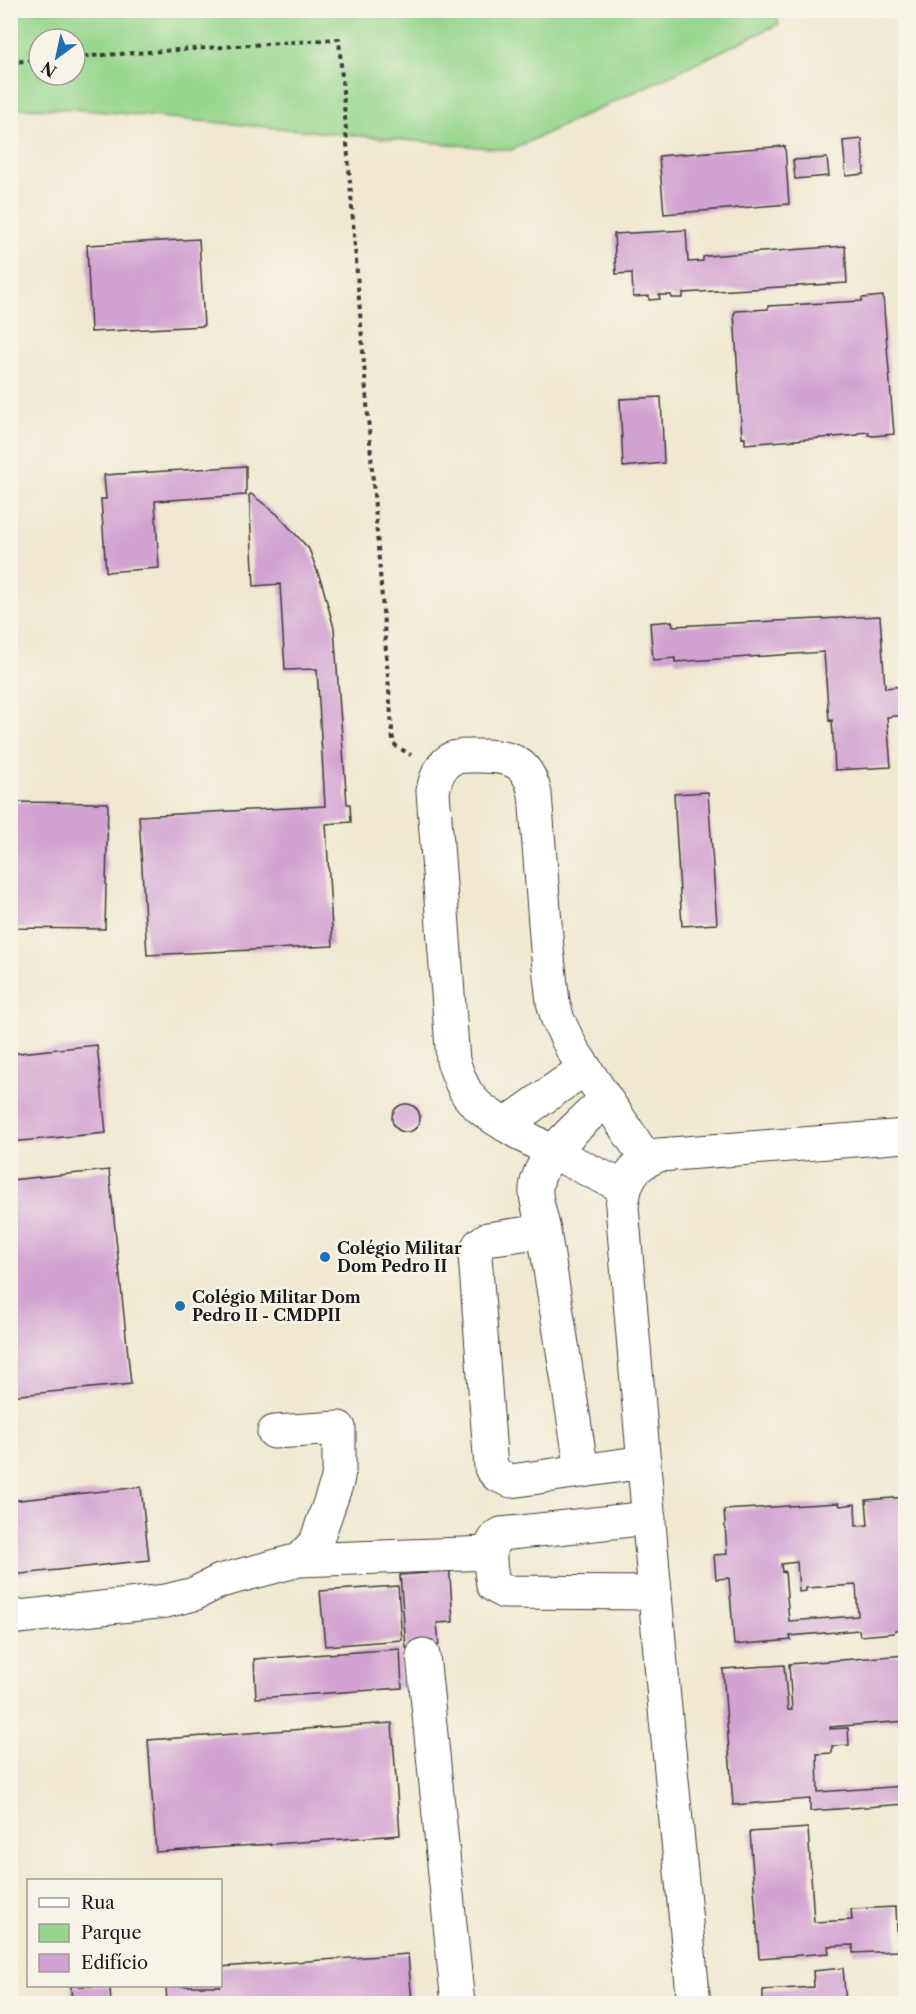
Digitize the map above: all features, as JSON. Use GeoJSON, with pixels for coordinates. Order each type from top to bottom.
{"type":"FeatureCollection","features":[{"type":"Feature","properties":{"kind":"lane"},"geometry":{"type":"LineString","coordinates":[[624,1186],[553,1152],[505,1125],[478,1106],[459,1078],[453,1061],[433,791],[439,772],[451,759],[462,756],[496,756],[513,760],[525,768],[532,779],[536,794],[547,949],[553,1002],[558,1020],[585,1068],[647,1160]]}},
{"type":"Feature","properties":{"kind":"lane"},"geometry":{"type":"LineString","coordinates":[[505,1125],[585,1068]]}},
{"type":"Feature","properties":{"kind":"lane"},"geometry":{"type":"LineString","coordinates":[[582,1471],[536,1193],[538,1179],[553,1152],[606,1098]]}},
{"type":"Feature","properties":{"kind":"lane"},"geometry":{"type":"LineString","coordinates":[[694,2004],[655,1593],[622,1207],[624,1186],[634,1171],[647,1160],[659,1155],[906,1136]]}},
{"type":"Feature","properties":{"kind":"lane"},"geometry":{"type":"LineString","coordinates":[[544,1231],[487,1239],[479,1245],[475,1255],[491,1468],[497,1475],[511,1481],[644,1462]]}},
{"type":"Feature","properties":{"kind":"lane"},"geometry":{"type":"LineString","coordinates":[[274,1432],[339,1428],[337,1482],[316,1542],[299,1560]]}},
{"type":"Feature","properties":{"kind":"lane"},"geometry":{"type":"LineString","coordinates":[[649,1518],[501,1534],[492,1544],[490,1553],[493,1585],[504,1592],[655,1593]]}},
{"type":"Feature","properties":{"kind":"lane"},"geometry":{"type":"LineString","coordinates":[[10,1618],[166,1601],[194,1594],[220,1581],[299,1560],[490,1553]]}},
{"type":"Feature","properties":{"kind":"lane"},"geometry":{"type":"LineString","coordinates":[[423,1655],[458,2004]]}},
{"type":"Feature","properties":{"kind":"path"},"geometry":{"type":"LineString","coordinates":[[87,56],[339,39],[393,742],[439,772]]}},
{"type":"Feature","properties":{"kind":"path"},"geometry":{"type":"LineString","coordinates":[[10,62],[27,61]]}},
{"type":"Feature","properties":{"kind":"green space"},"geometry":{"type":"Polygon","coordinates":[[[774,10],[779,24],[511,150],[73,109],[11,108],[11,11],[774,10]]]}},
{"type":"Feature","properties":{"kind":"building"},"geometry":{"type":"Polygon","coordinates":[[[862,139],[864,174],[846,176],[843,141],[862,139]]]}},
{"type":"Feature","properties":{"kind":"building"},"geometry":{"type":"Polygon","coordinates":[[[785,146],[789,204],[664,214],[659,156],[785,146]]]}},
{"type":"Feature","properties":{"kind":"building"},"geometry":{"type":"Polygon","coordinates":[[[827,158],[829,176],[795,179],[793,160],[827,158]]]}},
{"type":"Feature","properties":{"kind":"building"},"geometry":{"type":"Polygon","coordinates":[[[686,230],[688,262],[703,261],[703,257],[707,256],[845,246],[847,283],[683,293],[683,298],[672,298],[671,295],[659,295],[660,299],[649,300],[649,296],[633,297],[632,273],[616,274],[614,234],[686,230]]]}},
{"type":"Feature","properties":{"kind":"building"},"geometry":{"type":"Polygon","coordinates":[[[199,239],[204,326],[91,332],[87,245],[199,239]]]}},
{"type":"Feature","properties":{"kind":"building"},"geometry":{"type":"Polygon","coordinates":[[[883,296],[894,434],[873,436],[868,435],[869,432],[858,433],[858,435],[745,444],[745,437],[742,438],[734,314],[736,311],[768,309],[768,306],[862,301],[862,298],[883,296]]]}},
{"type":"Feature","properties":{"kind":"building"},"geometry":{"type":"Polygon","coordinates":[[[661,397],[664,463],[623,467],[620,399],[661,397]]]}},
{"type":"Feature","properties":{"kind":"building"},"geometry":{"type":"Polygon","coordinates":[[[246,466],[246,495],[155,501],[159,568],[106,572],[101,499],[106,499],[104,475],[246,466]]]}},
{"type":"Feature","properties":{"kind":"building"},"geometry":{"type":"Polygon","coordinates":[[[251,494],[277,514],[309,549],[322,584],[334,628],[347,804],[350,804],[351,822],[326,824],[333,946],[147,955],[139,816],[325,806],[317,669],[285,670],[280,584],[254,586],[249,495],[251,494]]]}},
{"type":"Feature","properties":{"kind":"building"},"geometry":{"type":"Polygon","coordinates":[[[880,616],[885,688],[903,686],[905,715],[887,717],[891,767],[835,770],[824,652],[675,662],[675,658],[653,660],[650,623],[672,621],[673,626],[880,616]]]}},
{"type":"Feature","properties":{"kind":"building"},"geometry":{"type":"Polygon","coordinates":[[[708,792],[717,924],[682,926],[674,794],[708,792]]]}},
{"type":"Feature","properties":{"kind":"building"},"geometry":{"type":"Polygon","coordinates":[[[10,802],[108,803],[105,929],[10,928],[10,802]]]}},
{"type":"Feature","properties":{"kind":"building"},"geometry":{"type":"Polygon","coordinates":[[[97,1045],[106,1133],[10,1142],[10,1054],[97,1045]]]}},
{"type":"Feature","properties":{"kind":"building"},"geometry":{"type":"Polygon","coordinates":[[[406,1104],[416,1108],[420,1118],[416,1128],[406,1132],[396,1128],[392,1118],[396,1108],[406,1104]]]}},
{"type":"Feature","properties":{"kind":"building"},"geometry":{"type":"Polygon","coordinates":[[[109,1170],[131,1384],[10,1396],[10,1180],[109,1170]]]}},
{"type":"Feature","properties":{"kind":"building"},"geometry":{"type":"Polygon","coordinates":[[[141,1487],[149,1560],[12,1575],[10,1501],[141,1487]]]}},
{"type":"Feature","properties":{"kind":"building"},"geometry":{"type":"Polygon","coordinates":[[[906,1497],[906,1629],[895,1630],[894,1633],[860,1636],[859,1630],[790,1636],[791,1640],[734,1645],[729,1578],[716,1579],[714,1555],[727,1554],[724,1510],[855,1504],[856,1526],[868,1525],[866,1500],[906,1497]],[[797,1562],[781,1564],[782,1572],[785,1571],[789,1621],[858,1616],[856,1585],[806,1588],[806,1591],[799,1592],[797,1562]]]}},
{"type":"Feature","properties":{"kind":"building"},"geometry":{"type":"Polygon","coordinates":[[[449,1561],[453,1622],[437,1623],[439,1645],[406,1648],[400,1575],[427,1573],[427,1562],[449,1561]]]}},
{"type":"Feature","properties":{"kind":"building"},"geometry":{"type":"Polygon","coordinates":[[[398,1586],[402,1640],[325,1646],[320,1591],[398,1586]]]}},
{"type":"Feature","properties":{"kind":"building"},"geometry":{"type":"Polygon","coordinates":[[[400,1649],[402,1688],[256,1698],[254,1659],[400,1649]]]}},
{"type":"Feature","properties":{"kind":"building"},"geometry":{"type":"Polygon","coordinates":[[[906,1655],[906,1721],[830,1727],[830,1729],[848,1728],[849,1745],[832,1746],[832,1753],[817,1754],[818,1792],[906,1786],[906,1804],[810,1811],[810,1799],[733,1805],[723,1669],[784,1665],[788,1710],[792,1710],[789,1664],[906,1655]]]}},
{"type":"Feature","properties":{"kind":"building"},"geometry":{"type":"Polygon","coordinates":[[[392,1723],[400,1835],[156,1852],[148,1740],[392,1723]]]}},
{"type":"Feature","properties":{"kind":"building"},"geometry":{"type":"Polygon","coordinates":[[[901,1751],[906,1751],[906,1783],[903,1783],[901,1751]]]}},
{"type":"Feature","properties":{"kind":"building"},"geometry":{"type":"Polygon","coordinates":[[[808,1828],[814,1922],[852,1920],[851,1909],[896,1907],[898,1951],[853,1953],[853,1945],[828,1946],[829,1953],[759,1958],[750,1832],[808,1828]]]}},
{"type":"Feature","properties":{"kind":"building"},"geometry":{"type":"Polygon","coordinates":[[[408,1954],[412,2004],[167,2004],[166,1987],[222,1987],[222,1967],[408,1954]]]}},
{"type":"Feature","properties":{"kind":"building"},"geometry":{"type":"Polygon","coordinates":[[[843,1968],[846,2004],[763,2004],[763,1990],[814,1987],[813,1971],[843,1968]]]}},
{"type":"Feature","properties":{"kind":"building"},"geometry":{"type":"Polygon","coordinates":[[[71,1987],[110,1987],[111,2004],[72,2004],[71,1987]]]}},
{"type":"Feature","properties":{"kind":"place","name":"Colégio Militar Dom Pedro II"},"geometry":{"type":"Point","coordinates":[325,1257]}},
{"type":"Feature","properties":{"kind":"place","name":"Colégio Militar Dom Pedro II - CMDPII"},"geometry":{"type":"Point","coordinates":[180,1306]}}]}
